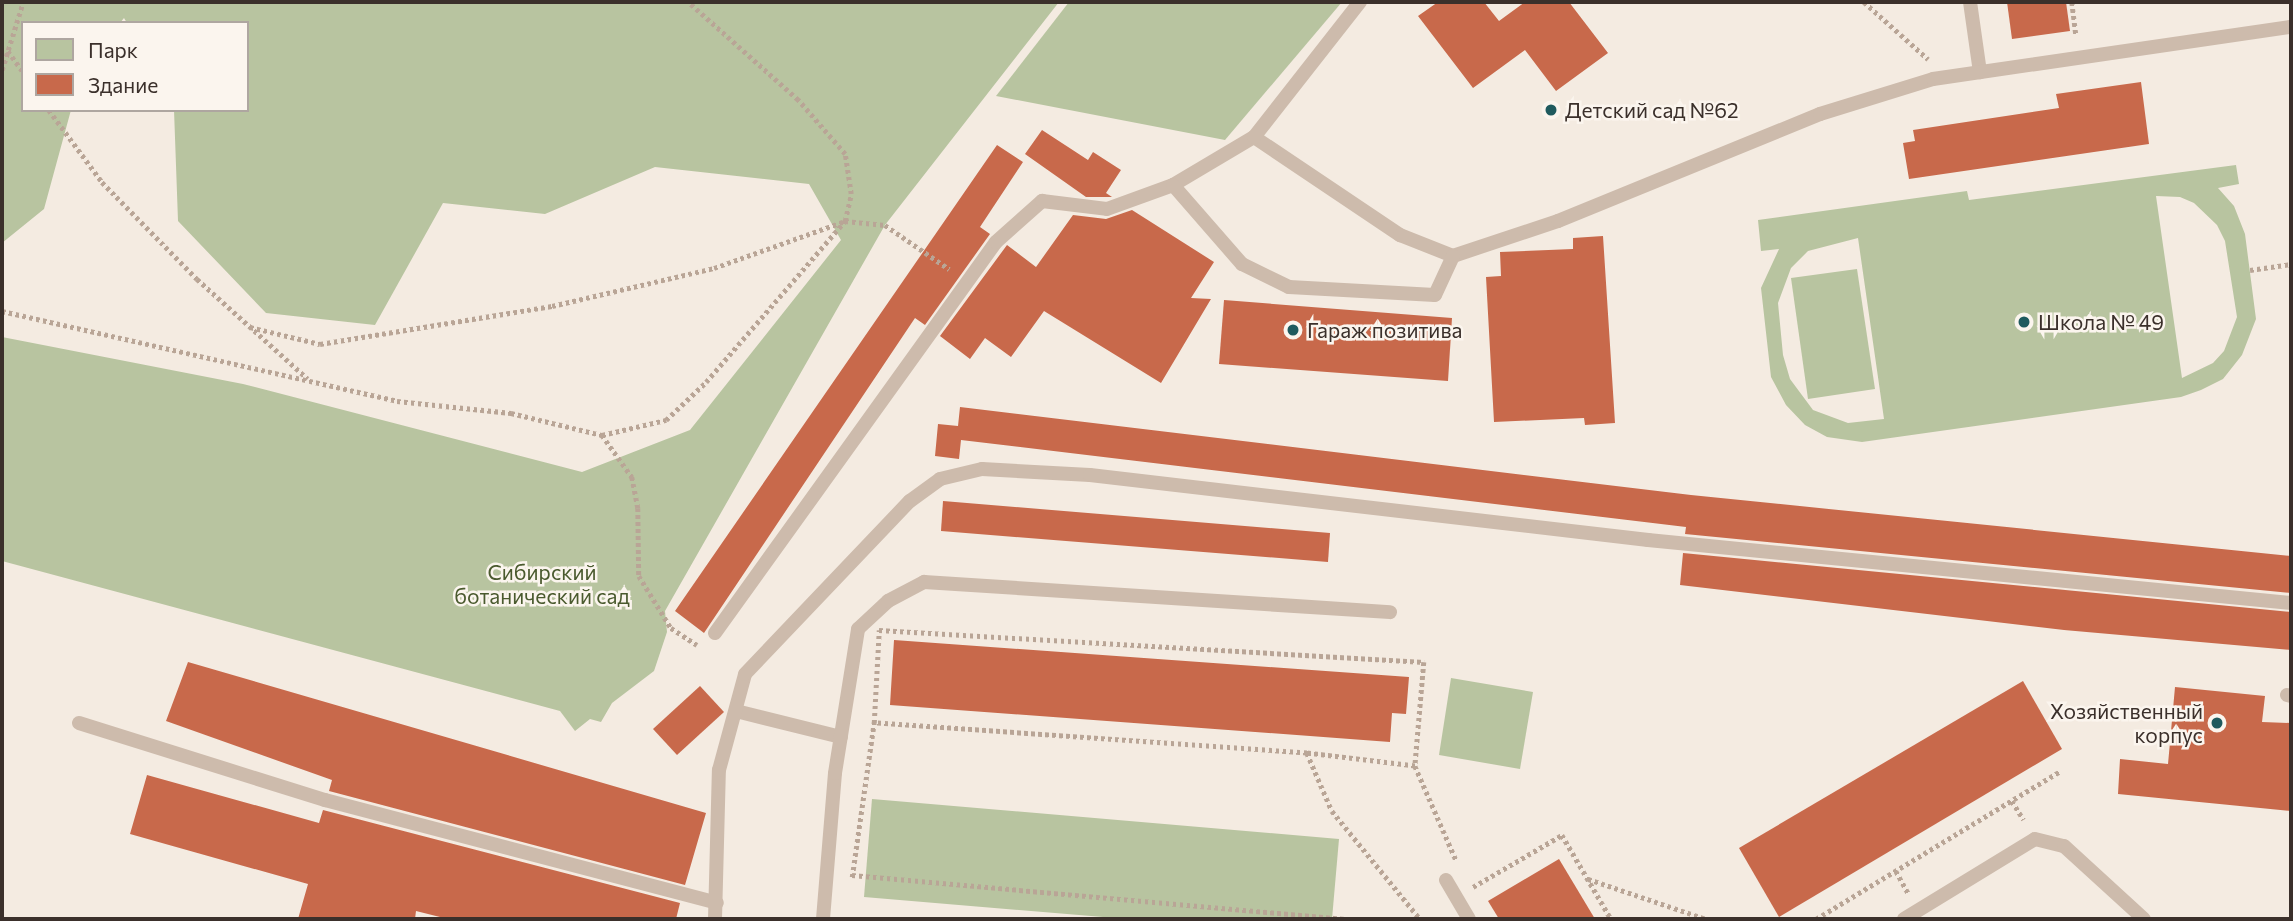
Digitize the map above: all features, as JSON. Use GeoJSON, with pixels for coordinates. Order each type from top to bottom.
{"type":"FeatureCollection","features":[{"type":"Feature","properties":{"kind":"lane"},"geometry":{"type":"LineString","coordinates":[[715,633],[996,242],[1042,201],[1107,209],[1173,185],[1254,137],[1360,2]]}},
{"type":"Feature","properties":{"kind":"lane"},"geometry":{"type":"LineString","coordinates":[[1970,2],[1980,72]]}},
{"type":"Feature","properties":{"kind":"lane"},"geometry":{"type":"LineString","coordinates":[[1254,137],[1400,235],[1453,256],[1558,221],[1820,114],[1933,79],[2291,27]]}},
{"type":"Feature","properties":{"kind":"lane"},"geometry":{"type":"LineString","coordinates":[[1173,185],[1242,264],[1289,287],[1435,295],[1453,256]]}},
{"type":"Feature","properties":{"kind":"lane"},"geometry":{"type":"LineString","coordinates":[[715,919],[719,769],[745,674],[911,501],[940,480],[982,469],[1090,475],[1648,540],[2291,603]]}},
{"type":"Feature","properties":{"kind":"lane"},"geometry":{"type":"LineString","coordinates":[[823,919],[841,737],[858,629],[888,601],[924,582],[1390,612]]}},
{"type":"Feature","properties":{"kind":"lane"},"geometry":{"type":"LineString","coordinates":[[736,711],[841,737]]}},
{"type":"Feature","properties":{"kind":"lane"},"geometry":{"type":"LineString","coordinates":[[79,723],[325,800],[717,903]]}},
{"type":"Feature","properties":{"kind":"lane"},"geometry":{"type":"LineString","coordinates":[[1904,919],[2035,839],[2064,846],[2144,919]]}},
{"type":"Feature","properties":{"kind":"lane"},"geometry":{"type":"LineString","coordinates":[[1446,880],[1469,919]]}},
{"type":"Feature","properties":{"kind":"path"},"geometry":{"type":"LineString","coordinates":[[2,70],[23,2]]}},
{"type":"Feature","properties":{"kind":"path"},"geometry":{"type":"LineString","coordinates":[[2,311],[397,401],[511,412],[602,435],[666,420],[706,382],[845,221],[851,194],[845,154],[798,100],[688,2]]}},
{"type":"Feature","properties":{"kind":"path"},"geometry":{"type":"LineString","coordinates":[[1864,2],[1932,62],[1933,79]]}},
{"type":"Feature","properties":{"kind":"path"},"geometry":{"type":"LineString","coordinates":[[2072,2],[2079,58]]}},
{"type":"Feature","properties":{"kind":"path"},"geometry":{"type":"LineString","coordinates":[[8,51],[21,69]]}},
{"type":"Feature","properties":{"kind":"path"},"geometry":{"type":"LineString","coordinates":[[50,112],[102,182],[250,327],[309,379]]}},
{"type":"Feature","properties":{"kind":"path"},"geometry":{"type":"LineString","coordinates":[[250,327],[320,344],[552,306],[714,268],[845,221],[885,225],[967,282]]}},
{"type":"Feature","properties":{"kind":"path"},"geometry":{"type":"LineString","coordinates":[[2250,270],[2291,264]]}},
{"type":"Feature","properties":{"kind":"path"},"geometry":{"type":"LineString","coordinates":[[602,435],[632,477],[638,508],[639,576],[671,628],[696,646],[715,633]]}},
{"type":"Feature","properties":{"kind":"path"},"geometry":{"type":"LineString","coordinates":[[851,886],[874,723],[879,630],[1424,662],[1415,766],[1460,871]]}},
{"type":"Feature","properties":{"kind":"path"},"geometry":{"type":"LineString","coordinates":[[874,723],[1307,753],[1415,766]]}},
{"type":"Feature","properties":{"kind":"path"},"geometry":{"type":"LineString","coordinates":[[1307,753],[1332,811],[1420,919]]}},
{"type":"Feature","properties":{"kind":"path"},"geometry":{"type":"LineString","coordinates":[[1816,919],[2060,771]]}},
{"type":"Feature","properties":{"kind":"path"},"geometry":{"type":"LineString","coordinates":[[1468,890],[1562,835],[1611,919]]}},
{"type":"Feature","properties":{"kind":"path"},"geometry":{"type":"LineString","coordinates":[[852,875],[1348,919]]}},
{"type":"Feature","properties":{"kind":"path"},"geometry":{"type":"LineString","coordinates":[[1588,879],[1706,919]]}},
{"type":"Feature","properties":{"kind":"path"},"geometry":{"type":"LineString","coordinates":[[1464,880],[1474,900]]}},
{"type":"Feature","properties":{"kind":"green space","name":"Сибирский ботанический сад"},"geometry":{"type":"Polygon","coordinates":[[[2,2],[1059,2],[885,225],[665,611],[667,632],[654,671],[612,703],[601,722],[590,719],[575,731],[560,711],[2,561],[2,337],[243,384],[582,472],[690,430],[841,240],[809,184],[655,167],[545,214],[443,203],[375,325],[266,313],[178,221],[174,112],[248,112],[248,21],[126,21],[124,18],[122,21],[21,21],[21,112],[70,112],[44,209],[2,243],[2,2]]]}},
{"type":"Feature","properties":{"kind":"green space"},"geometry":{"type":"Polygon","coordinates":[[[1069,2],[1342,2],[1225,140],[996,96],[1069,2]]]}},
{"type":"Feature","properties":{"kind":"green space"},"geometry":{"type":"Polygon","coordinates":[[[2236,165],[2239,184],[2218,188],[2234,206],[2245,234],[2256,319],[2242,355],[2223,379],[2181,397],[1862,442],[1827,437],[1805,425],[1786,405],[1771,377],[1761,288],[1779,249],[1761,251],[1758,220],[1967,191],[1969,200],[2236,165]],[[2156,196],[2182,378],[2213,363],[2224,351],[2237,317],[2225,241],[2217,225],[2194,203],[2180,197],[2156,196]],[[1858,238],[1808,251],[1791,268],[1778,303],[1783,355],[1790,379],[1813,410],[1848,423],[1884,419],[1858,238]]]}},
{"type":"Feature","properties":{"kind":"green space"},"geometry":{"type":"Polygon","coordinates":[[[1857,269],[1875,389],[1808,399],[1791,278],[1857,269]]]}},
{"type":"Feature","properties":{"kind":"green space"},"geometry":{"type":"Polygon","coordinates":[[[1451,678],[1533,692],[1520,769],[1439,755],[1451,678]]]}},
{"type":"Feature","properties":{"kind":"green space"},"geometry":{"type":"Polygon","coordinates":[[[872,799],[1339,839],[1332,919],[1127,919],[864,897],[872,799]]]}},
{"type":"Feature","properties":{"kind":"building"},"geometry":{"type":"Polygon","coordinates":[[[1438,2],[1484,2],[1499,21],[1525,2],[1569,2],[1608,53],[1556,91],[1525,50],[1473,88],[1418,16],[1438,2]]]}},
{"type":"Feature","properties":{"kind":"building"},"geometry":{"type":"Polygon","coordinates":[[[2007,2],[2066,2],[2070,31],[2012,39],[2007,2]]]}},
{"type":"Feature","properties":{"kind":"building"},"geometry":{"type":"Polygon","coordinates":[[[2141,82],[2149,144],[1909,179],[1903,143],[1915,141],[1913,130],[2059,108],[2056,94],[2141,82]]]}},
{"type":"Feature","properties":{"kind":"building"},"geometry":{"type":"Polygon","coordinates":[[[1042,130],[1088,160],[1093,152],[1121,170],[1106,193],[1112,197],[1086,197],[1025,154],[1042,130]]]}},
{"type":"Feature","properties":{"kind":"building"},"geometry":{"type":"Polygon","coordinates":[[[997,145],[1023,162],[980,227],[990,234],[925,325],[915,318],[704,633],[675,611],[997,145]]]}},
{"type":"Feature","properties":{"kind":"building"},"geometry":{"type":"Polygon","coordinates":[[[1132,210],[1214,262],[1191,298],[1211,299],[1161,383],[1044,311],[1011,357],[985,338],[970,359],[940,336],[1007,245],[1036,267],[1073,215],[1106,219],[1132,210]]]}},
{"type":"Feature","properties":{"kind":"building"},"geometry":{"type":"Polygon","coordinates":[[[1603,236],[1615,423],[1585,425],[1584,418],[1494,422],[1486,277],[1501,276],[1500,252],[1573,249],[1573,238],[1603,236]]]}},
{"type":"Feature","properties":{"kind":"building"},"geometry":{"type":"Polygon","coordinates":[[[1224,300],[1452,318],[1448,381],[1219,364],[1224,300]]]}},
{"type":"Feature","properties":{"kind":"building"},"geometry":{"type":"Polygon","coordinates":[[[960,407],[1691,495],[2291,556],[2291,593],[1685,534],[1686,527],[961,440],[959,459],[935,456],[938,424],[958,426],[960,407]]]}},
{"type":"Feature","properties":{"kind":"building"},"geometry":{"type":"Polygon","coordinates":[[[943,501],[1330,533],[1328,562],[941,531],[943,501]]]}},
{"type":"Feature","properties":{"kind":"building"},"geometry":{"type":"Polygon","coordinates":[[[1683,553],[2291,612],[2291,650],[2064,630],[1680,585],[1683,553]]]}},
{"type":"Feature","properties":{"kind":"building"},"geometry":{"type":"Polygon","coordinates":[[[894,640],[1409,677],[1406,714],[1392,713],[1390,742],[890,705],[894,640]]]}},
{"type":"Feature","properties":{"kind":"building"},"geometry":{"type":"Polygon","coordinates":[[[188,662],[706,813],[685,885],[329,791],[332,780],[166,721],[188,662]]]}},
{"type":"Feature","properties":{"kind":"building"},"geometry":{"type":"Polygon","coordinates":[[[2023,681],[2062,749],[1779,917],[1739,848],[2023,681]]]}},
{"type":"Feature","properties":{"kind":"building"},"geometry":{"type":"Polygon","coordinates":[[[700,686],[724,712],[677,755],[653,729],[700,686]]]}},
{"type":"Feature","properties":{"kind":"building","name":"Хозяйственный корпус"},"geometry":{"type":"Polygon","coordinates":[[[2175,687],[2265,696],[2262,722],[2291,723],[2291,811],[2118,794],[2120,759],[2168,764],[2175,687]]]}},
{"type":"Feature","properties":{"kind":"building"},"geometry":{"type":"Polygon","coordinates":[[[147,775],[319,823],[323,810],[680,903],[676,919],[448,919],[416,911],[415,919],[298,919],[308,884],[130,834],[147,775]]]}},
{"type":"Feature","properties":{"kind":"building"},"geometry":{"type":"Polygon","coordinates":[[[1559,859],[1595,919],[1499,919],[1488,901],[1559,859]]]}},
{"type":"Feature","properties":{"kind":"place","name":"Детский сад №62"},"geometry":{"type":"Point","coordinates":[1551,110]}},
{"type":"Feature","properties":{"kind":"place","name":"Школа № 49"},"geometry":{"type":"Point","coordinates":[2024,322]}},
{"type":"Feature","properties":{"kind":"place","name":"Гараж позитива"},"geometry":{"type":"Point","coordinates":[1293,330]}},
{"type":"Feature","properties":{"kind":"place","name":"Хозяйственный корпус"},"geometry":{"type":"Point","coordinates":[2217,723]}}]}
